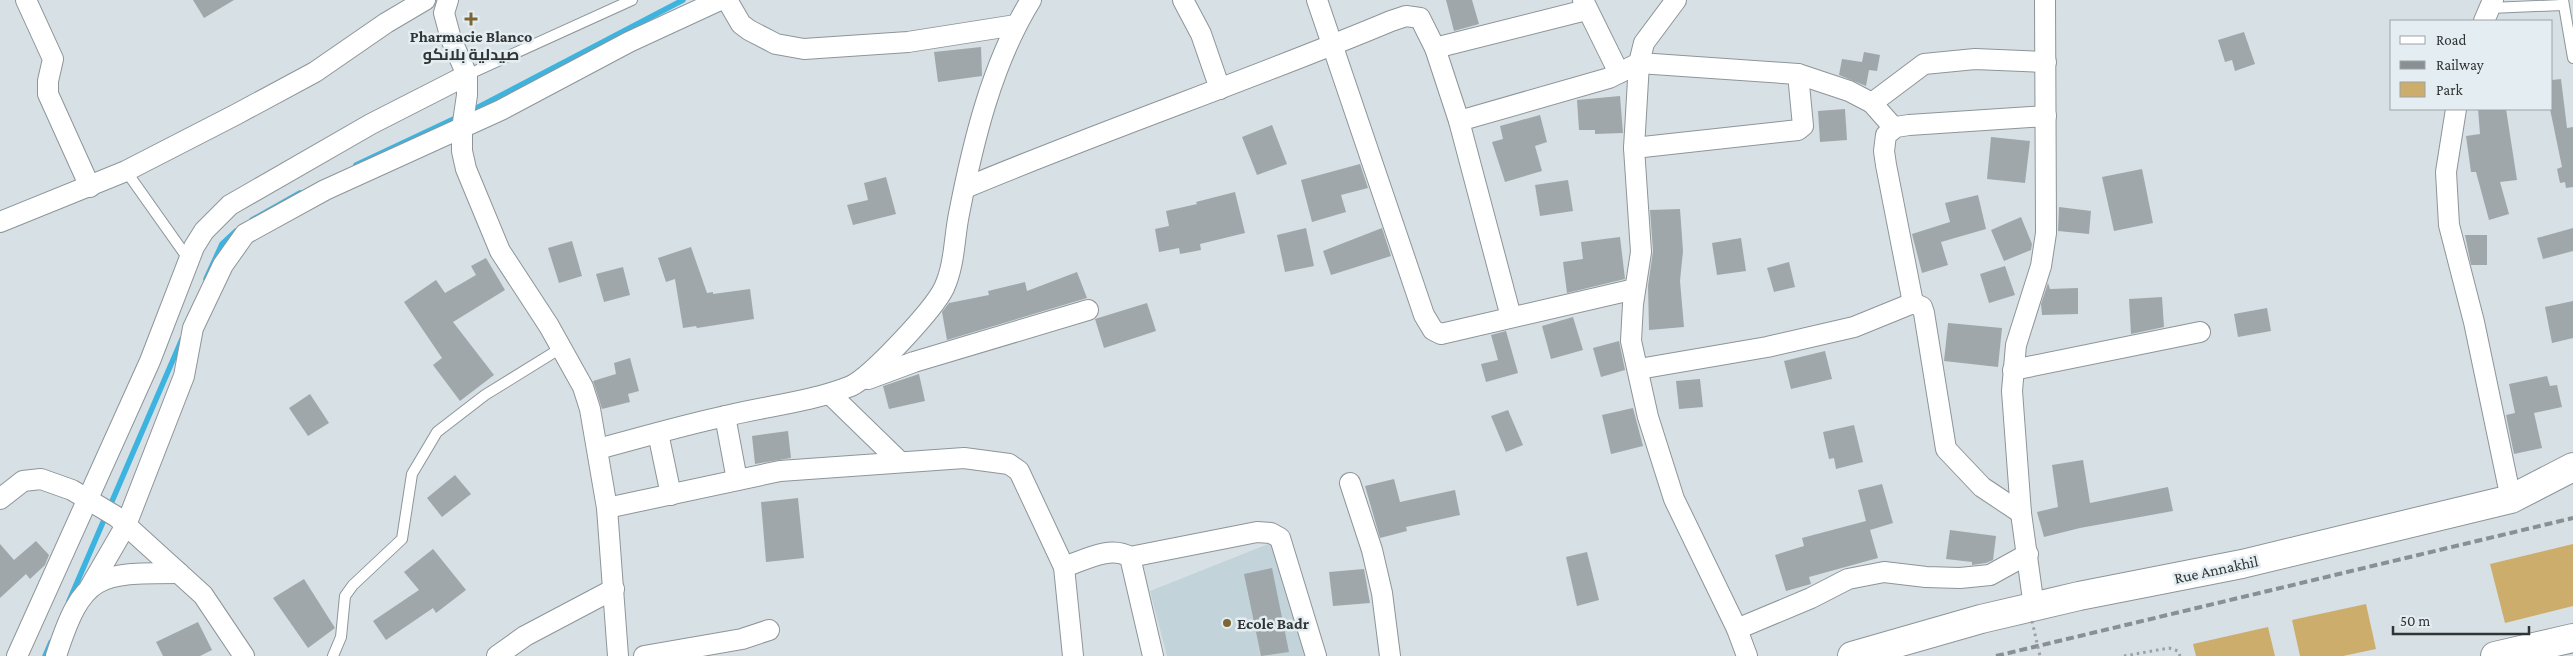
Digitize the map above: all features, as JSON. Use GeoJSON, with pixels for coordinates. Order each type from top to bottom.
{"type":"FeatureCollection","features":[{"type":"Feature","properties":{"kind":"street"},"geometry":{"type":"LineString","coordinates":[[26,0],[53,59],[48,81],[48,94],[90,187]]}},
{"type":"Feature","properties":{"kind":"street"},"geometry":{"type":"LineString","coordinates":[[0,222],[126,171],[315,72],[386,23],[425,0]]}},
{"type":"Feature","properties":{"kind":"street"},"geometry":{"type":"LineString","coordinates":[[448,0],[444,13],[451,38],[466,75],[467,95],[462,151],[466,169],[500,250],[561,348],[583,387],[590,408],[608,508],[618,656]]}},
{"type":"Feature","properties":{"kind":"street"},"geometry":{"type":"LineString","coordinates":[[56,656],[71,613],[90,587],[184,376],[189,359],[193,328],[234,246],[251,230],[325,190],[629,42],[720,0]]}},
{"type":"Feature","properties":{"kind":"street"},"geometry":{"type":"LineString","coordinates":[[727,0],[741,24],[754,34],[776,44],[804,49],[840,48],[875,42],[908,42],[1016,25]]}},
{"type":"Feature","properties":{"kind":"street"},"geometry":{"type":"LineString","coordinates":[[853,385],[894,350],[944,289],[951,267],[965,188],[989,96],[1016,25],[1031,0]]}},
{"type":"Feature","properties":{"kind":"street"},"geometry":{"type":"LineString","coordinates":[[1184,0],[1201,34],[1220,89]]}},
{"type":"Feature","properties":{"kind":"street"},"geometry":{"type":"LineString","coordinates":[[1317,0],[1424,315],[1433,330],[1441,334],[1635,289]]}},
{"type":"Feature","properties":{"kind":"street"},"geometry":{"type":"LineString","coordinates":[[1676,0],[1644,43],[1638,63],[1634,148],[1641,252],[1635,289],[1631,341],[1648,417],[1674,499],[1737,629],[1747,656]]}},
{"type":"Feature","properties":{"kind":"street"},"geometry":{"type":"LineString","coordinates":[[2033,614],[2013,410],[2016,344],[2043,255],[2047,216],[2045,0]]}},
{"type":"Feature","properties":{"kind":"street"},"geometry":{"type":"LineString","coordinates":[[1435,48],[1585,5],[1620,73]]}},
{"type":"Feature","properties":{"kind":"street"},"geometry":{"type":"LineString","coordinates":[[965,188],[1128,122],[1220,89],[1406,16],[1420,18],[1435,48],[1459,121],[1511,317]]}},
{"type":"Feature","properties":{"kind":"street"},"geometry":{"type":"LineString","coordinates":[[1872,102],[1924,64],[1975,59],[2046,62]]}},
{"type":"Feature","properties":{"kind":"street"},"geometry":{"type":"LineString","coordinates":[[1459,121],[1609,78],[1638,63],[1798,74],[1849,91],[1872,102],[1894,128]]}},
{"type":"Feature","properties":{"kind":"street"},"geometry":{"type":"LineString","coordinates":[[1634,148],[1798,130],[1803,126],[1798,74]]}},
{"type":"Feature","properties":{"kind":"street"},"geometry":{"type":"LineString","coordinates":[[17,656],[90,501],[150,361],[194,247],[204,231],[230,205],[379,120],[466,75]]}},
{"type":"Feature","properties":{"kind":"street"},"geometry":{"type":"LineString","coordinates":[[2456,110],[2446,172],[2449,225],[2474,322],[2511,499]]}},
{"type":"Feature","properties":{"kind":"street"},"geometry":{"type":"LineString","coordinates":[[1913,303],[1884,151],[1886,135],[1894,128],[1908,124],[2046,116]]}},
{"type":"Feature","properties":{"kind":"street"},"geometry":{"type":"LineString","coordinates":[[1639,370],[1767,347],[1854,327],[1913,303],[1922,307],[1924,313],[1946,449],[1982,486],[2022,513]]}},
{"type":"Feature","properties":{"kind":"street"},"geometry":{"type":"LineString","coordinates":[[598,449],[725,416],[830,394],[914,362],[1088,310]]}},
{"type":"Feature","properties":{"kind":"street"},"geometry":{"type":"LineString","coordinates":[[2014,370],[2200,332]]}},
{"type":"Feature","properties":{"kind":"street"},"geometry":{"type":"LineString","coordinates":[[830,394],[900,462]]}},
{"type":"Feature","properties":{"kind":"street"},"geometry":{"type":"LineString","coordinates":[[725,416],[737,480]]}},
{"type":"Feature","properties":{"kind":"street"},"geometry":{"type":"LineString","coordinates":[[658,433],[671,494]]}},
{"type":"Feature","properties":{"kind":"street"},"geometry":{"type":"LineString","coordinates":[[608,508],[780,471],[964,458],[1009,464],[1020,471],[1064,567],[1072,656]]}},
{"type":"Feature","properties":{"kind":"street","name":"Rue Annakhil"},"geometry":{"type":"LineString","coordinates":[[1852,656],[1981,619],[2033,614],[2079,596],[2242,564],[2511,499],[2573,467]]}},
{"type":"Feature","properties":{"kind":"street"},"geometry":{"type":"LineString","coordinates":[[0,499],[23,481],[32,479],[53,483],[90,501],[121,521],[203,595],[244,656]]}},
{"type":"Feature","properties":{"kind":"street"},"geometry":{"type":"LineString","coordinates":[[1350,483],[1372,550],[1382,593],[1390,656]]}},
{"type":"Feature","properties":{"kind":"street"},"geometry":{"type":"LineString","coordinates":[[1130,558],[1257,532],[1271,534],[1280,538],[1316,656]]}},
{"type":"Feature","properties":{"kind":"street"},"geometry":{"type":"LineString","coordinates":[[1064,567],[1109,552],[1122,552],[1130,558],[1154,656]]}},
{"type":"Feature","properties":{"kind":"street"},"geometry":{"type":"LineString","coordinates":[[1737,629],[1812,598],[1848,579],[1884,572],[1934,577],[1990,575],[2028,554]]}},
{"type":"Feature","properties":{"kind":"street"},"geometry":{"type":"LineString","coordinates":[[90,587],[102,579],[117,575],[179,573]]}},
{"type":"Feature","properties":{"kind":"street"},"geometry":{"type":"LineString","coordinates":[[497,656],[525,636],[614,589]]}},
{"type":"Feature","properties":{"kind":"street"},"geometry":{"type":"LineString","coordinates":[[644,656],[743,648],[769,630]]}},
{"type":"Feature","properties":{"kind":"street"},"geometry":{"type":"LineString","coordinates":[[2495,656],[2573,638]]}},
{"type":"Feature","properties":{"kind":"lane"},"geometry":{"type":"LineString","coordinates":[[466,75],[632,0]]}},
{"type":"Feature","properties":{"kind":"lane"},"geometry":{"type":"LineString","coordinates":[[2489,10],[2563,2],[2573,58]]}},
{"type":"Feature","properties":{"kind":"lane"},"geometry":{"type":"LineString","coordinates":[[126,171],[189,260]]}},
{"type":"Feature","properties":{"kind":"lane"},"geometry":{"type":"LineString","coordinates":[[332,656],[341,637],[345,596],[352,585],[402,539],[412,474],[437,432],[485,396],[561,348]]}},
{"type":"Feature","properties":{"kind":"path"},"geometry":{"type":"LineString","coordinates":[[2033,614],[2040,656]]}},
{"type":"Feature","properties":{"kind":"path"},"geometry":{"type":"LineString","coordinates":[[2124,656],[2169,648],[2178,651],[2180,656]]}},
{"type":"Feature","properties":{"kind":"shaded area","name":"Ecole Badr"},"geometry":{"type":"Polygon","coordinates":[[[1273,542],[1305,656],[1167,656],[1150,591],[1273,542]]]}},
{"type":"Feature","properties":{"kind":"green space"},"geometry":{"type":"Polygon","coordinates":[[[2573,544],[2573,606],[2505,623],[2490,564],[2573,544]]]}},
{"type":"Feature","properties":{"kind":"green space"},"geometry":{"type":"Polygon","coordinates":[[[2366,604],[2376,649],[2343,656],[2300,656],[2292,620],[2366,604]]]}},
{"type":"Feature","properties":{"kind":"green space"},"geometry":{"type":"Polygon","coordinates":[[[2268,627],[2275,656],[2196,656],[2193,644],[2268,627]]]}},
{"type":"Feature","properties":{"kind":"building"},"geometry":{"type":"Polygon","coordinates":[[[193,0],[234,0],[204,18],[193,0]]]}},
{"type":"Feature","properties":{"kind":"building"},"geometry":{"type":"Polygon","coordinates":[[[1446,0],[1472,0],[1479,24],[1454,31],[1446,0]]]}},
{"type":"Feature","properties":{"kind":"building"},"geometry":{"type":"Polygon","coordinates":[[[2244,32],[2255,64],[2235,71],[2232,60],[2225,62],[2218,40],[2244,32]]]}},
{"type":"Feature","properties":{"kind":"building"},"geometry":{"type":"Polygon","coordinates":[[[981,47],[982,76],[938,82],[934,52],[981,47]]]}},
{"type":"Feature","properties":{"kind":"building"},"geometry":{"type":"Polygon","coordinates":[[[1864,52],[1880,55],[1877,71],[1869,70],[1866,86],[1839,75],[1842,59],[1862,62],[1864,52]]]}},
{"type":"Feature","properties":{"kind":"building"},"geometry":{"type":"Polygon","coordinates":[[[2561,79],[2567,128],[2573,127],[2573,187],[2566,188],[2565,182],[2560,183],[2557,169],[2562,167],[2550,110],[2553,110],[2553,80],[2561,79]]]}},
{"type":"Feature","properties":{"kind":"building"},"geometry":{"type":"Polygon","coordinates":[[[1620,96],[1623,133],[1595,134],[1595,130],[1579,130],[1577,100],[1620,96]]]}},
{"type":"Feature","properties":{"kind":"building"},"geometry":{"type":"Polygon","coordinates":[[[1845,109],[1847,140],[1820,142],[1818,111],[1845,109]]]}},
{"type":"Feature","properties":{"kind":"building"},"geometry":{"type":"Polygon","coordinates":[[[2478,110],[2506,110],[2517,180],[2500,182],[2509,214],[2489,220],[2476,172],[2471,172],[2466,136],[2480,134],[2478,110]]]}},
{"type":"Feature","properties":{"kind":"building"},"geometry":{"type":"Polygon","coordinates":[[[1540,115],[1547,142],[1535,146],[1542,171],[1505,182],[1492,142],[1503,139],[1500,126],[1540,115]]]}},
{"type":"Feature","properties":{"kind":"building"},"geometry":{"type":"Polygon","coordinates":[[[1272,125],[1287,164],[1257,175],[1242,137],[1272,125]]]}},
{"type":"Feature","properties":{"kind":"building"},"geometry":{"type":"Polygon","coordinates":[[[1991,137],[2030,141],[2025,183],[1987,179],[1991,137]]]}},
{"type":"Feature","properties":{"kind":"building"},"geometry":{"type":"Polygon","coordinates":[[[1360,164],[1368,188],[1341,195],[1346,212],[1312,222],[1301,180],[1360,164]]]}},
{"type":"Feature","properties":{"kind":"building"},"geometry":{"type":"Polygon","coordinates":[[[2142,169],[2153,223],[2114,231],[2102,177],[2142,169]]]}},
{"type":"Feature","properties":{"kind":"building"},"geometry":{"type":"Polygon","coordinates":[[[886,177],[896,214],[853,225],[847,205],[868,200],[864,183],[886,177]]]}},
{"type":"Feature","properties":{"kind":"building"},"geometry":{"type":"Polygon","coordinates":[[[1568,180],[1573,211],[1540,216],[1535,185],[1568,180]]]}},
{"type":"Feature","properties":{"kind":"building"},"geometry":{"type":"Polygon","coordinates":[[[1235,192],[1245,233],[1200,244],[1201,250],[1180,254],[1179,248],[1159,252],[1155,229],[1169,226],[1166,211],[1235,192]]]}},
{"type":"Feature","properties":{"kind":"building"},"geometry":{"type":"Polygon","coordinates":[[[1978,195],[1986,229],[1941,242],[1948,265],[1922,273],[1912,234],[1950,222],[1945,203],[1978,195]]]}},
{"type":"Feature","properties":{"kind":"building"},"geometry":{"type":"Polygon","coordinates":[[[2059,207],[2091,211],[2089,234],[2058,231],[2059,207]]]}},
{"type":"Feature","properties":{"kind":"building"},"geometry":{"type":"Polygon","coordinates":[[[1680,209],[1683,251],[1680,281],[1684,327],[1649,330],[1648,286],[1653,251],[1650,210],[1680,209]]]}},
{"type":"Feature","properties":{"kind":"building"},"geometry":{"type":"Polygon","coordinates":[[[2021,217],[2032,244],[2031,250],[2004,261],[1991,230],[2021,217]]]}},
{"type":"Feature","properties":{"kind":"building"},"geometry":{"type":"Polygon","coordinates":[[[1306,228],[1314,266],[1285,272],[1277,235],[1306,228]]]}},
{"type":"Feature","properties":{"kind":"building"},"geometry":{"type":"Polygon","coordinates":[[[1382,228],[1391,256],[1331,275],[1323,251],[1382,228]]]}},
{"type":"Feature","properties":{"kind":"building"},"geometry":{"type":"Polygon","coordinates":[[[2573,228],[2573,251],[2543,259],[2537,238],[2573,228]]]}},
{"type":"Feature","properties":{"kind":"building"},"geometry":{"type":"Polygon","coordinates":[[[2465,235],[2487,235],[2487,265],[2471,265],[2465,235]]]}},
{"type":"Feature","properties":{"kind":"building"},"geometry":{"type":"Polygon","coordinates":[[[1620,237],[1625,279],[1567,293],[1563,262],[1583,259],[1581,242],[1620,237]]]}},
{"type":"Feature","properties":{"kind":"building"},"geometry":{"type":"Polygon","coordinates":[[[1741,238],[1746,271],[1717,275],[1712,243],[1741,238]]]}},
{"type":"Feature","properties":{"kind":"building"},"geometry":{"type":"Polygon","coordinates":[[[572,241],[582,276],[559,283],[548,248],[572,241]]]}},
{"type":"Feature","properties":{"kind":"building"},"geometry":{"type":"Polygon","coordinates":[[[691,247],[707,293],[713,292],[713,294],[750,289],[754,319],[697,328],[696,326],[683,328],[675,279],[666,282],[658,258],[691,247]]]}},
{"type":"Feature","properties":{"kind":"building"},"geometry":{"type":"Polygon","coordinates":[[[486,258],[505,290],[453,322],[494,375],[460,401],[433,365],[442,358],[404,302],[436,280],[445,293],[476,275],[471,266],[486,258]]]}},
{"type":"Feature","properties":{"kind":"building"},"geometry":{"type":"Polygon","coordinates":[[[1789,262],[1795,287],[1774,292],[1767,268],[1789,262]]]}},
{"type":"Feature","properties":{"kind":"building"},"geometry":{"type":"Polygon","coordinates":[[[2005,266],[2015,295],[1989,303],[1980,274],[2005,266]]]}},
{"type":"Feature","properties":{"kind":"building"},"geometry":{"type":"Polygon","coordinates":[[[623,267],[630,295],[604,302],[596,274],[623,267]]]}},
{"type":"Feature","properties":{"kind":"building"},"geometry":{"type":"Polygon","coordinates":[[[1077,272],[1087,298],[947,340],[942,312],[949,303],[989,295],[988,291],[1025,282],[1027,291],[1077,272]]]}},
{"type":"Feature","properties":{"kind":"building"},"geometry":{"type":"Polygon","coordinates":[[[2048,283],[2050,289],[2078,288],[2078,314],[2042,315],[2041,304],[2048,283]]]}},
{"type":"Feature","properties":{"kind":"building"},"geometry":{"type":"Polygon","coordinates":[[[2162,297],[2164,327],[2131,334],[2129,299],[2162,297]]]}},
{"type":"Feature","properties":{"kind":"building"},"geometry":{"type":"Polygon","coordinates":[[[2573,301],[2573,338],[2552,343],[2545,307],[2573,301]]]}},
{"type":"Feature","properties":{"kind":"building"},"geometry":{"type":"Polygon","coordinates":[[[1147,303],[1156,331],[1104,348],[1095,319],[1147,303]]]}},
{"type":"Feature","properties":{"kind":"building"},"geometry":{"type":"Polygon","coordinates":[[[2267,308],[2271,331],[2238,337],[2234,314],[2267,308]]]}},
{"type":"Feature","properties":{"kind":"building"},"geometry":{"type":"Polygon","coordinates":[[[1573,317],[1583,350],[1551,359],[1542,326],[1573,317]]]}},
{"type":"Feature","properties":{"kind":"building"},"geometry":{"type":"Polygon","coordinates":[[[1948,323],[2002,328],[1998,367],[1944,361],[1948,323]]]}},
{"type":"Feature","properties":{"kind":"building"},"geometry":{"type":"Polygon","coordinates":[[[1506,331],[1518,373],[1486,382],[1481,364],[1498,360],[1491,335],[1506,331]]]}},
{"type":"Feature","properties":{"kind":"building"},"geometry":{"type":"Polygon","coordinates":[[[1619,341],[1625,370],[1601,377],[1593,348],[1619,341]]]}},
{"type":"Feature","properties":{"kind":"building"},"geometry":{"type":"Polygon","coordinates":[[[1825,351],[1832,379],[1791,389],[1784,361],[1825,351]]]}},
{"type":"Feature","properties":{"kind":"building"},"geometry":{"type":"Polygon","coordinates":[[[630,358],[639,391],[628,394],[630,402],[602,409],[593,381],[616,374],[614,363],[630,358]]]}},
{"type":"Feature","properties":{"kind":"building"},"geometry":{"type":"Polygon","coordinates":[[[919,374],[925,401],[889,409],[883,386],[919,374]]]}},
{"type":"Feature","properties":{"kind":"building"},"geometry":{"type":"Polygon","coordinates":[[[2547,376],[2550,386],[2557,385],[2562,407],[2534,413],[2542,448],[2514,454],[2506,415],[2515,413],[2509,384],[2547,376]]]}},
{"type":"Feature","properties":{"kind":"building"},"geometry":{"type":"Polygon","coordinates":[[[1700,379],[1703,407],[1679,409],[1676,381],[1700,379]]]}},
{"type":"Feature","properties":{"kind":"building"},"geometry":{"type":"Polygon","coordinates":[[[310,394],[329,423],[308,436],[289,408],[310,394]]]}},
{"type":"Feature","properties":{"kind":"building"},"geometry":{"type":"Polygon","coordinates":[[[1633,408],[1643,446],[1611,454],[1602,415],[1633,408]]]}},
{"type":"Feature","properties":{"kind":"building"},"geometry":{"type":"Polygon","coordinates":[[[1508,410],[1523,445],[1506,452],[1491,416],[1508,410]]]}},
{"type":"Feature","properties":{"kind":"building"},"geometry":{"type":"Polygon","coordinates":[[[1854,425],[1863,462],[1836,469],[1834,458],[1829,459],[1823,432],[1854,425]]]}},
{"type":"Feature","properties":{"kind":"building"},"geometry":{"type":"Polygon","coordinates":[[[788,431],[791,458],[755,464],[752,436],[788,431]]]}},
{"type":"Feature","properties":{"kind":"building"},"geometry":{"type":"Polygon","coordinates":[[[2083,460],[2090,503],[2168,487],[2173,511],[2080,528],[2044,537],[2037,512],[2058,507],[2052,465],[2083,460]]]}},
{"type":"Feature","properties":{"kind":"building"},"geometry":{"type":"Polygon","coordinates":[[[455,475],[471,494],[442,517],[427,498],[455,475]]]}},
{"type":"Feature","properties":{"kind":"building"},"geometry":{"type":"Polygon","coordinates":[[[1394,479],[1400,502],[1455,490],[1460,515],[1406,527],[1407,531],[1380,538],[1365,486],[1394,479]]]}},
{"type":"Feature","properties":{"kind":"building"},"geometry":{"type":"Polygon","coordinates":[[[1882,484],[1893,523],[1870,530],[1878,558],[1809,577],[1811,584],[1786,591],[1775,555],[1804,546],[1802,538],[1866,521],[1858,490],[1882,484]]]}},
{"type":"Feature","properties":{"kind":"building"},"geometry":{"type":"Polygon","coordinates":[[[798,498],[804,558],[766,562],[761,502],[798,498]]]}},
{"type":"Feature","properties":{"kind":"building"},"geometry":{"type":"Polygon","coordinates":[[[1950,530],[1996,536],[1993,560],[1972,565],[1972,562],[1946,559],[1950,530]]]}},
{"type":"Feature","properties":{"kind":"building"},"geometry":{"type":"Polygon","coordinates":[[[36,541],[49,555],[45,565],[30,579],[26,574],[0,598],[0,544],[14,560],[36,541]]]}},
{"type":"Feature","properties":{"kind":"building"},"geometry":{"type":"Polygon","coordinates":[[[433,549],[466,590],[436,613],[433,608],[386,640],[373,621],[419,590],[404,572],[433,549]]]}},
{"type":"Feature","properties":{"kind":"building"},"geometry":{"type":"Polygon","coordinates":[[[1587,552],[1599,600],[1577,606],[1566,557],[1587,552]]]}},
{"type":"Feature","properties":{"kind":"building"},"geometry":{"type":"Polygon","coordinates":[[[1272,568],[1289,652],[1261,656],[1244,574],[1272,568]]]}},
{"type":"Feature","properties":{"kind":"building"},"geometry":{"type":"Polygon","coordinates":[[[1364,569],[1370,603],[1333,606],[1329,572],[1364,569]]]}},
{"type":"Feature","properties":{"kind":"building"},"geometry":{"type":"Polygon","coordinates":[[[304,579],[335,628],[308,648],[273,598],[304,579]]]}},
{"type":"Feature","properties":{"kind":"building"},"geometry":{"type":"Polygon","coordinates":[[[198,622],[212,650],[200,656],[163,656],[156,642],[198,622]]]}},
{"type":"Feature","properties":{"kind":"waterway"},"geometry":{"type":"LineString","coordinates":[[469,112],[683,0]]}},
{"type":"Feature","properties":{"kind":"waterway"},"geometry":{"type":"LineString","coordinates":[[356,165],[458,117]]}},
{"type":"Feature","properties":{"kind":"waterway"},"geometry":{"type":"LineString","coordinates":[[252,220],[300,193]]}},
{"type":"Feature","properties":{"kind":"waterway"},"geometry":{"type":"LineString","coordinates":[[206,279],[222,244],[236,231]]}},
{"type":"Feature","properties":{"kind":"waterway"},"geometry":{"type":"LineString","coordinates":[[69,601],[182,339]]}},
{"type":"Feature","properties":{"kind":"waterway"},"geometry":{"type":"LineString","coordinates":[[45,656],[51,642]]}},
{"type":"Feature","properties":{"kind":"railway"},"geometry":{"type":"LineString","coordinates":[[1996,656],[2573,518]]}},
{"type":"Feature","properties":{"kind":"place","name":"Pharmacie Blanco صيدلية بلانكو"},"geometry":{"type":"Point","coordinates":[471,19]}},
{"type":"Feature","properties":{"kind":"place","name":"Ecole Badr"},"geometry":{"type":"Point","coordinates":[1227,623]}}]}
